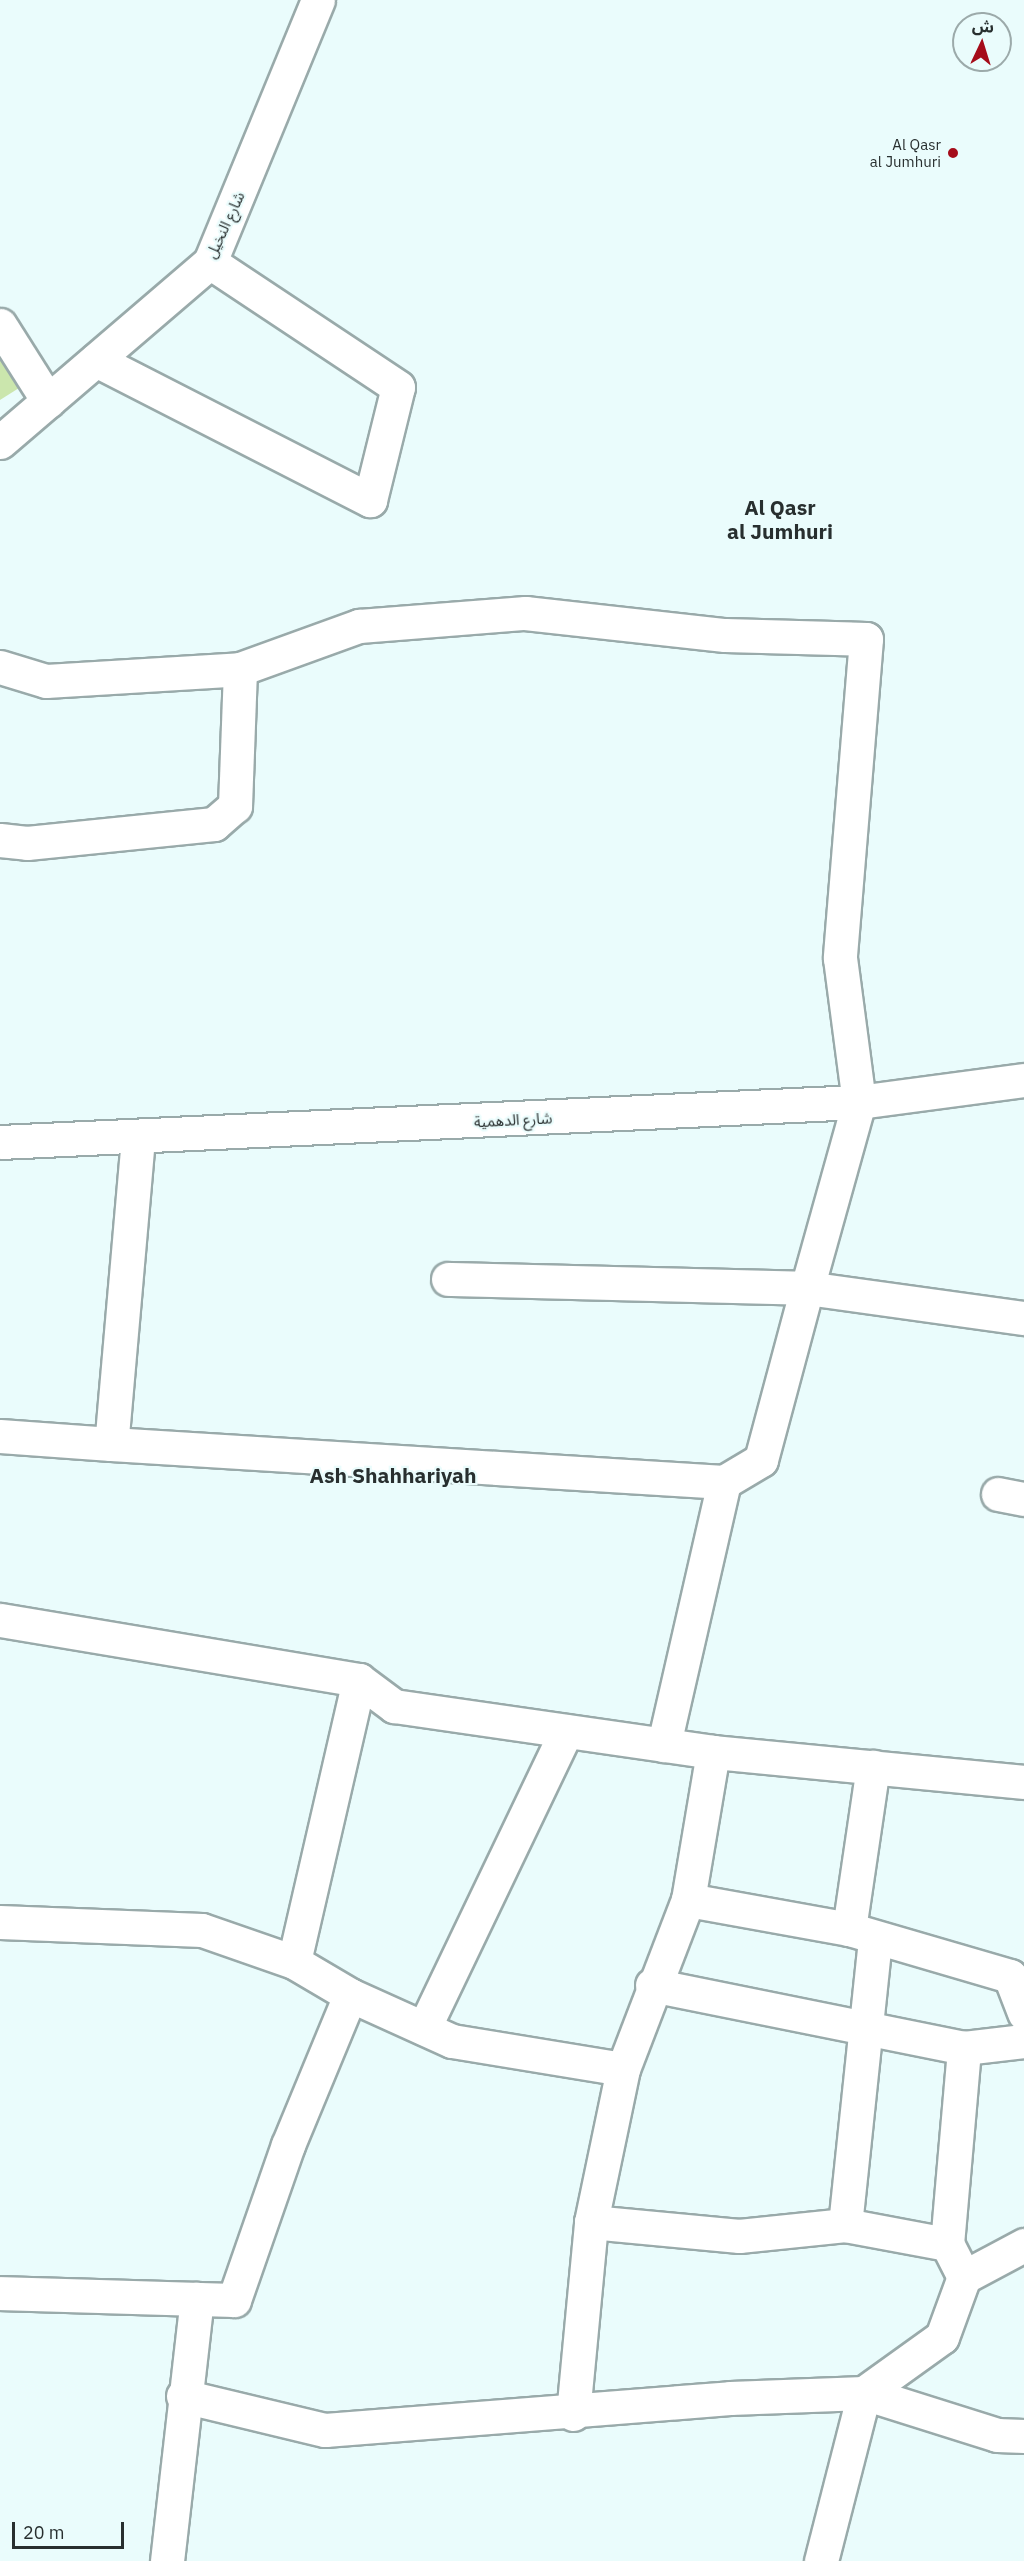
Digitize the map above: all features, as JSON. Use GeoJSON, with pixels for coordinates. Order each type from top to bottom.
{"type":"FeatureCollection","features":[{"type":"Feature","properties":{"kind":"street","name":"شارع النخيل"},"geometry":{"type":"LineString","coordinates":[[0,442],[210,262],[318,0]]}},
{"type":"Feature","properties":{"kind":"street"},"geometry":{"type":"LineString","coordinates":[[96,360],[370,500],[398,387],[210,262]]}},
{"type":"Feature","properties":{"kind":"street"},"geometry":{"type":"LineString","coordinates":[[0,325],[48,401]]}},
{"type":"Feature","properties":{"kind":"street"},"geometry":{"type":"LineString","coordinates":[[0,667],[46,681],[240,669],[359,626],[525,613],[726,635],[866,639],[840,958],[859,1102],[761,1460],[724,1482],[0,1436]]}},
{"type":"Feature","properties":{"kind":"street"},"geometry":{"type":"LineString","coordinates":[[0,840],[27,843],[214,824],[235,806],[240,669]]}},
{"type":"Feature","properties":{"kind":"street","name":"شارع الدهمية"},"geometry":{"type":"LineString","coordinates":[[0,1142],[138,1138],[859,1102],[1024,1080]]}},
{"type":"Feature","properties":{"kind":"street"},"geometry":{"type":"LineString","coordinates":[[111,1444],[138,1138]]}},
{"type":"Feature","properties":{"kind":"street"},"geometry":{"type":"LineString","coordinates":[[448,1279],[807,1288],[1024,1318]]}},
{"type":"Feature","properties":{"kind":"street"},"geometry":{"type":"LineString","coordinates":[[664,1745],[724,1482]]}},
{"type":"Feature","properties":{"kind":"street"},"geometry":{"type":"LineString","coordinates":[[0,1620],[359,1680],[394,1706],[713,1752],[1024,1782]]}},
{"type":"Feature","properties":{"kind":"street"},"geometry":{"type":"LineString","coordinates":[[294,1962],[359,1680]]}},
{"type":"Feature","properties":{"kind":"street"},"geometry":{"type":"LineString","coordinates":[[424,2028],[566,1731]]}},
{"type":"Feature","properties":{"kind":"street"},"geometry":{"type":"LineString","coordinates":[[573,2414],[591,2222],[623,2069],[652,1985],[688,1900],[713,1752]]}},
{"type":"Feature","properties":{"kind":"street"},"geometry":{"type":"LineString","coordinates":[[844,2225],[862,2031],[862,1934],[873,1767]]}},
{"type":"Feature","properties":{"kind":"street"},"geometry":{"type":"LineString","coordinates":[[688,1900],[862,1934],[1010,1976],[1024,2013]]}},
{"type":"Feature","properties":{"kind":"street"},"geometry":{"type":"LineString","coordinates":[[0,1922],[202,1929],[294,1962],[350,1995],[452,2041],[623,2069]]}},
{"type":"Feature","properties":{"kind":"street"},"geometry":{"type":"LineString","coordinates":[[652,1985],[862,2031],[964,2048],[1024,2041]]}},
{"type":"Feature","properties":{"kind":"street"},"geometry":{"type":"LineString","coordinates":[[0,2293],[234,2300],[288,2145],[350,1995]]}},
{"type":"Feature","properties":{"kind":"street"},"geometry":{"type":"LineString","coordinates":[[964,2048],[947,2244],[964,2277]]}},
{"type":"Feature","properties":{"kind":"street"},"geometry":{"type":"LineString","coordinates":[[591,2222],[739,2236],[844,2225],[947,2244]]}},
{"type":"Feature","properties":{"kind":"street"},"geometry":{"type":"LineString","coordinates":[[821,2561],[864,2394],[942,2337],[964,2277],[1024,2245]]}},
{"type":"Feature","properties":{"kind":"street"},"geometry":{"type":"LineString","coordinates":[[167,2561],[183,2396],[197,2299]]}},
{"type":"Feature","properties":{"kind":"street"},"geometry":{"type":"LineString","coordinates":[[183,2396],[326,2430],[573,2414],[730,2398],[864,2394],[997,2435],[1024,2436]]}},
{"type":"Feature","properties":{"kind":"green space"},"geometry":{"type":"Polygon","coordinates":[[[0,348],[19,388],[0,400],[0,348]]]}},
{"type":"Feature","properties":{"kind":"place","name":"Al Qasr al Jumhuri"},"geometry":{"type":"Point","coordinates":[953,153]}},
{"type":"Feature","properties":{"kind":"district","name":"Al Qasr al Jumhuri"},"geometry":{"type":"Point","coordinates":[780,519]}},
{"type":"Feature","properties":{"kind":"district","name":"Ash Shahhariyah"},"geometry":{"type":"Point","coordinates":[393,1475]}}]}
